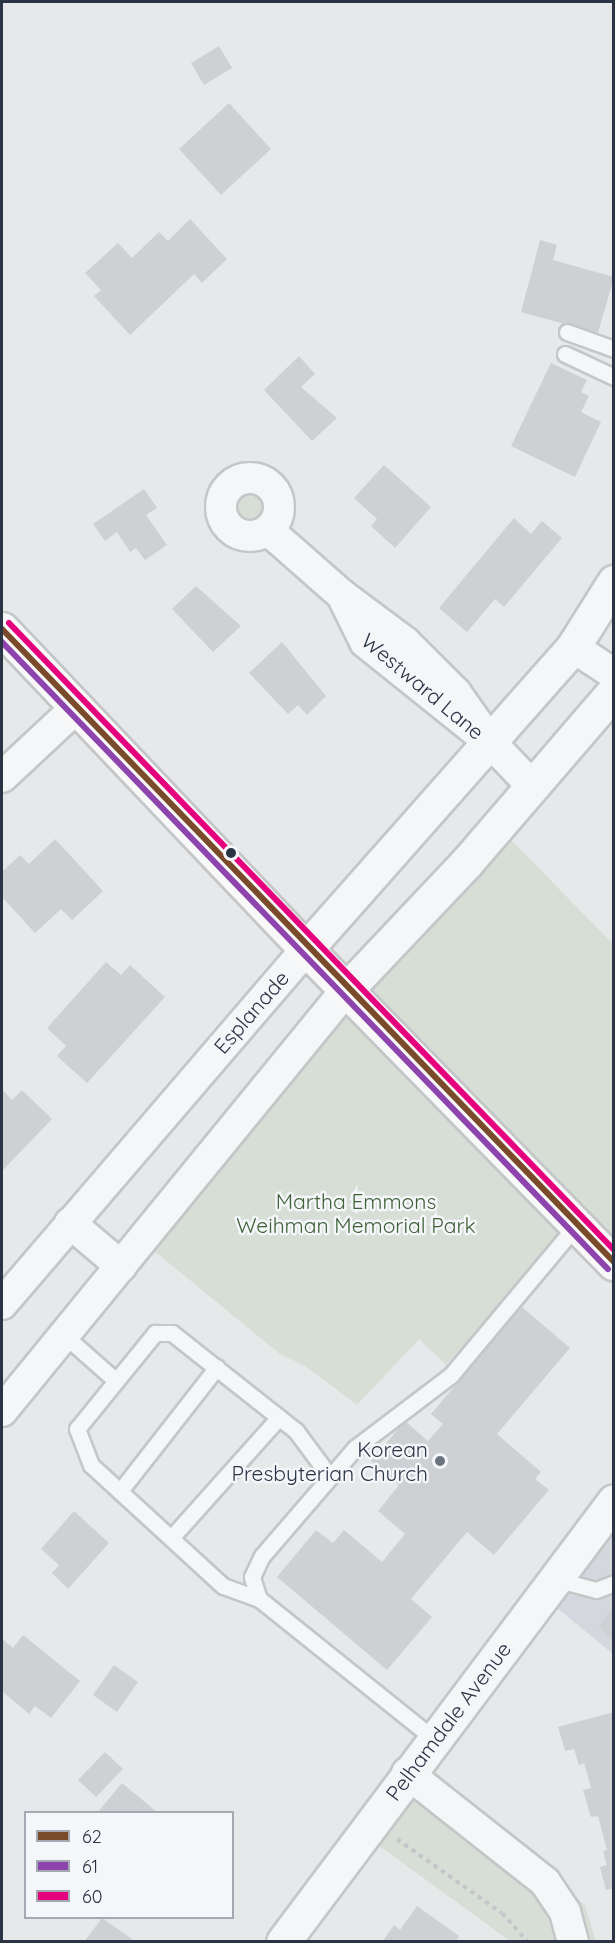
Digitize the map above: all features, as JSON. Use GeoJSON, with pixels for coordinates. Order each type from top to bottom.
{"type":"FeatureCollection","features":[{"type":"Feature","properties":{"kind":"main road"},"geometry":{"type":"LineString","coordinates":[[2,629],[306,949],[578,1223],[614,1263]]}},
{"type":"Feature","properties":{"kind":"street","name":"Westward Lane"},"geometry":{"type":"LineString","coordinates":[[268,530],[342,595],[405,642],[456,693],[491,743],[533,787]]}},
{"type":"Feature","properties":{"kind":"street","name":"Esplanade"},"geometry":{"type":"LineString","coordinates":[[2,1304],[306,949],[491,743],[573,647],[614,582]]}},
{"type":"Feature","properties":{"kind":"street"},"geometry":{"type":"LineString","coordinates":[[573,647],[614,674]]}},
{"type":"Feature","properties":{"kind":"street"},"geometry":{"type":"LineString","coordinates":[[2,1411],[346,990],[533,787],[614,691]]}},
{"type":"Feature","properties":{"kind":"street"},"geometry":{"type":"LineString","coordinates":[[2,777],[77,707]]}},
{"type":"Feature","properties":{"kind":"street"},"geometry":{"type":"LineString","coordinates":[[70,1223],[121,1266]]}},
{"type":"Feature","properties":{"kind":"street","name":"Pelhamdale Avenue"},"geometry":{"type":"LineString","coordinates":[[283,1941],[407,1773],[614,1501]]}},
{"type":"Feature","properties":{"kind":"street"},"geometry":{"type":"LineString","coordinates":[[407,1773],[545,1882],[565,1912],[573,1941]]}},
{"type":"Feature","properties":{"kind":"lane"},"geometry":{"type":"LineString","coordinates":[[567,332],[614,349]]}},
{"type":"Feature","properties":{"kind":"lane"},"geometry":{"type":"LineString","coordinates":[[565,354],[614,377]]}},
{"type":"Feature","properties":{"kind":"lane"},"geometry":{"type":"LineString","coordinates":[[259,1599],[252,1577],[261,1556],[355,1448],[451,1375],[578,1223]]}},
{"type":"Feature","properties":{"kind":"lane"},"geometry":{"type":"LineString","coordinates":[[330,1478],[279,1417],[172,1333],[155,1333],[77,1429],[91,1465],[223,1586],[259,1599],[434,1739]]}},
{"type":"Feature","properties":{"kind":"lane"},"geometry":{"type":"LineString","coordinates":[[64,1335],[116,1382]]}},
{"type":"Feature","properties":{"kind":"lane"},"geometry":{"type":"LineString","coordinates":[[120,1491],[217,1367]]}},
{"type":"Feature","properties":{"kind":"lane"},"geometry":{"type":"LineString","coordinates":[[171,1538],[279,1417]]}},
{"type":"Feature","properties":{"kind":"lane"},"geometry":{"type":"LineString","coordinates":[[555,1579],[596,1590],[614,1583]]}},
{"type":"Feature","properties":{"kind":"path"},"geometry":{"type":"LineString","coordinates":[[372,1821],[502,1913],[528,1941]]}},
{"type":"Feature","properties":{"kind":"shaded area"},"geometry":{"type":"Polygon","coordinates":[[[613,1498],[613,1654],[546,1599],[613,1498]]]}},
{"type":"Feature","properties":{"kind":"green space"},"geometry":{"type":"Polygon","coordinates":[[[250,484],[266,491],[273,507],[266,523],[250,530],[234,523],[227,507],[234,491],[250,484]]]}},
{"type":"Feature","properties":{"kind":"green space","name":"Martha Emmons Weihman Memorial Park"},"geometry":{"type":"Polygon","coordinates":[[[503,832],[613,944],[613,1272],[567,1226],[446,1365],[419,1339],[357,1405],[305,1366],[280,1354],[147,1245],[346,999],[503,832]]]}},
{"type":"Feature","properties":{"kind":"green space"},"geometry":{"type":"Polygon","coordinates":[[[417,1755],[585,1906],[596,1941],[510,1941],[359,1831],[417,1755]]]}},
{"type":"Feature","properties":{"kind":"building"},"geometry":{"type":"Polygon","coordinates":[[[219,46],[232,68],[204,85],[191,63],[219,46]]]}},
{"type":"Feature","properties":{"kind":"building"},"geometry":{"type":"Polygon","coordinates":[[[229,103],[271,149],[221,195],[179,149],[229,103]]]}},
{"type":"Feature","properties":{"kind":"building"},"geometry":{"type":"Polygon","coordinates":[[[190,219],[227,259],[202,283],[194,274],[130,335],[94,296],[101,290],[85,273],[118,243],[132,258],[159,232],[168,241],[190,219]]]}},
{"type":"Feature","properties":{"kind":"building"},"geometry":{"type":"Polygon","coordinates":[[[540,240],[557,245],[553,260],[614,277],[598,333],[521,312],[540,240]]]}},
{"type":"Feature","properties":{"kind":"building"},"geometry":{"type":"Polygon","coordinates":[[[299,356],[315,374],[301,387],[337,418],[312,441],[264,390],[299,356]]]}},
{"type":"Feature","properties":{"kind":"building"},"geometry":{"type":"Polygon","coordinates":[[[551,363],[587,380],[581,392],[589,396],[581,412],[601,422],[575,477],[511,446],[551,363]]]}},
{"type":"Feature","properties":{"kind":"building"},"geometry":{"type":"Polygon","coordinates":[[[384,465],[431,507],[395,548],[371,526],[377,519],[354,498],[384,465]]]}},
{"type":"Feature","properties":{"kind":"building"},"geometry":{"type":"Polygon","coordinates":[[[144,489],[157,508],[146,515],[167,545],[145,560],[136,548],[130,552],[117,532],[105,541],[93,524],[144,489]]]}},
{"type":"Feature","properties":{"kind":"building"},"geometry":{"type":"Polygon","coordinates":[[[514,518],[531,534],[542,521],[562,538],[504,607],[495,599],[467,632],[439,608],[514,518]]]}},
{"type":"Feature","properties":{"kind":"building"},"geometry":{"type":"Polygon","coordinates":[[[196,586],[241,626],[213,652],[172,609],[196,586]]]}},
{"type":"Feature","properties":{"kind":"building"},"geometry":{"type":"Polygon","coordinates":[[[282,642],[326,696],[307,715],[298,705],[288,714],[249,673],[282,642]]]}},
{"type":"Feature","properties":{"kind":"building"},"geometry":{"type":"Polygon","coordinates":[[[55,839],[103,891],[72,920],[61,909],[35,933],[2,897],[2,872],[20,855],[29,864],[55,839]]]}},
{"type":"Feature","properties":{"kind":"building"},"geometry":{"type":"Polygon","coordinates":[[[106,962],[121,975],[130,965],[165,997],[87,1083],[57,1056],[66,1046],[47,1028],[106,962]]]}},
{"type":"Feature","properties":{"kind":"building"},"geometry":{"type":"Polygon","coordinates":[[[2,1089],[12,1100],[22,1090],[52,1119],[2,1171],[2,1089]]]}},
{"type":"Feature","properties":{"kind":"building"},"geometry":{"type":"Polygon","coordinates":[[[522,1307],[570,1348],[497,1434],[541,1472],[535,1479],[549,1490],[494,1555],[467,1532],[411,1599],[432,1617],[387,1670],[277,1577],[316,1530],[333,1543],[344,1530],[382,1562],[405,1534],[378,1511],[399,1485],[371,1461],[405,1421],[428,1441],[443,1424],[431,1414],[522,1307]]]}},
{"type":"Feature","properties":{"kind":"building"},"geometry":{"type":"Polygon","coordinates":[[[74,1511],[109,1543],[68,1589],[52,1573],[59,1565],[41,1549],[74,1511]]]}},
{"type":"Feature","properties":{"kind":"building"},"geometry":{"type":"Polygon","coordinates":[[[614,1607],[614,1642],[599,1626],[614,1607]]]}},
{"type":"Feature","properties":{"kind":"building"},"geometry":{"type":"Polygon","coordinates":[[[23,1635],[80,1681],[51,1718],[35,1706],[29,1714],[2,1691],[2,1639],[13,1648],[23,1635]]]}},
{"type":"Feature","properties":{"kind":"building"},"geometry":{"type":"Polygon","coordinates":[[[114,1665],[138,1682],[117,1712],[93,1695],[114,1665]]]}},
{"type":"Feature","properties":{"kind":"building"},"geometry":{"type":"Polygon","coordinates":[[[614,1712],[614,1888],[606,1890],[600,1867],[607,1865],[603,1851],[607,1850],[598,1816],[591,1817],[583,1790],[591,1788],[584,1763],[579,1765],[574,1749],[565,1751],[558,1727],[614,1712]]]}},
{"type":"Feature","properties":{"kind":"building"},"geometry":{"type":"Polygon","coordinates":[[[105,1752],[123,1769],[96,1797],[78,1780],[105,1752]]]}},
{"type":"Feature","properties":{"kind":"building"},"geometry":{"type":"Polygon","coordinates":[[[122,1783],[156,1811],[99,1811],[122,1783]]]}},
{"type":"Feature","properties":{"kind":"building"},"geometry":{"type":"Polygon","coordinates":[[[417,1906],[459,1936],[456,1942],[382,1942],[394,1925],[400,1930],[417,1906]]]}},
{"type":"Feature","properties":{"kind":"building"},"geometry":{"type":"Polygon","coordinates":[[[101,1919],[132,1939],[130,1942],[84,1942],[101,1919]]]}},
{"type":"Feature","properties":{"kind":"transit line","name":"60"},"geometry":{"type":"LineString","coordinates":[[9,623],[614,1250]]}},
{"type":"Feature","properties":{"kind":"transit line","name":"62"},"geometry":{"type":"LineString","coordinates":[[2,629],[614,1262]]}},
{"type":"Feature","properties":{"kind":"transit line","name":"61"},"geometry":{"type":"LineString","coordinates":[[2,642],[608,1269]]}},
{"type":"Feature","properties":{"kind":"place","name":"Korean Presbyterian Church"},"geometry":{"type":"Point","coordinates":[440,1461]}}]}
